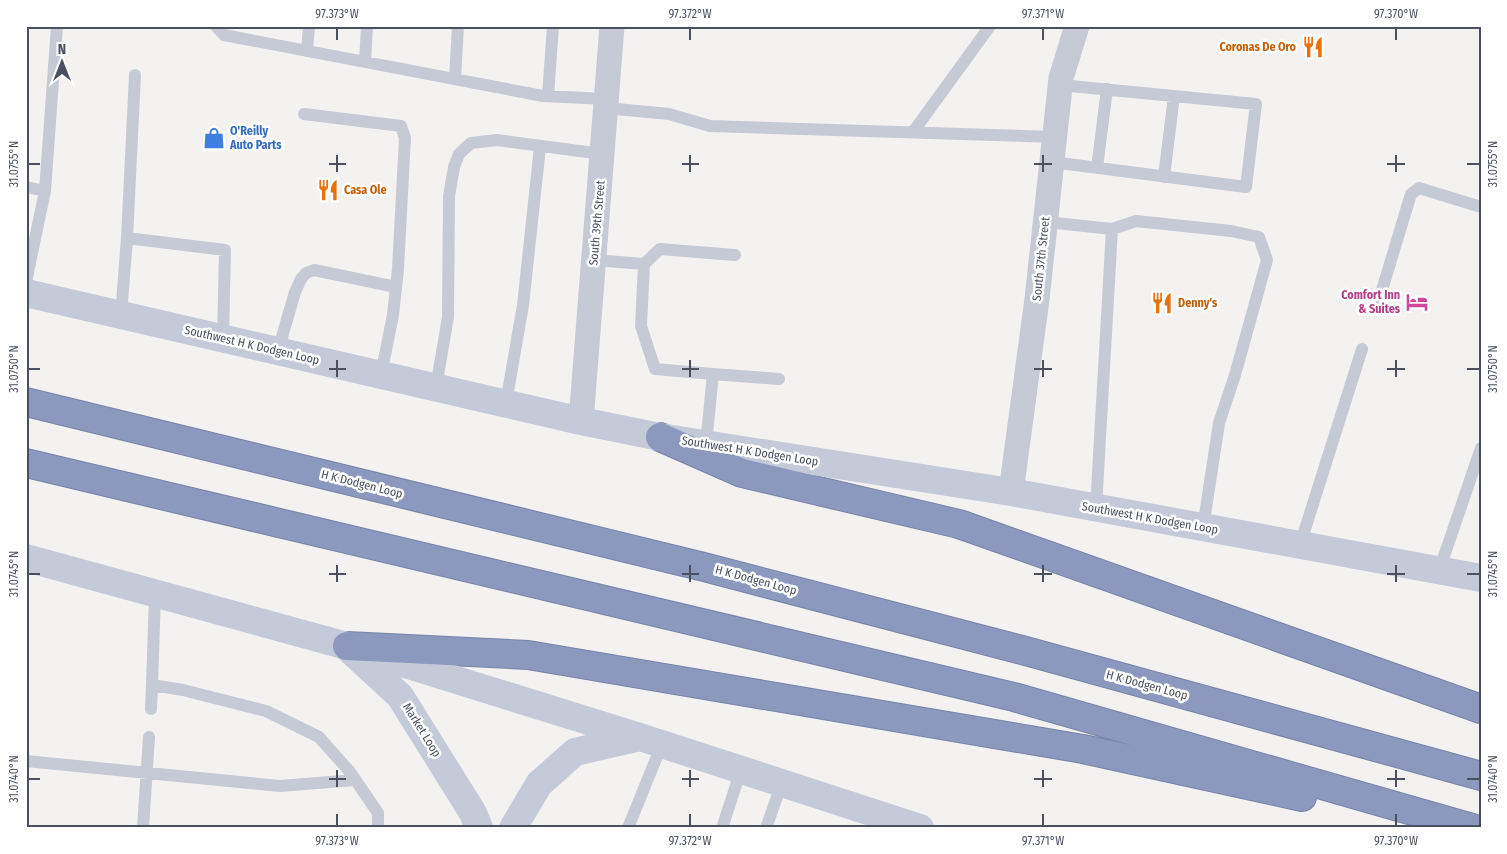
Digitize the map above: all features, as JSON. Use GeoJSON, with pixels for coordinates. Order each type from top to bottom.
{"type":"FeatureCollection","features":[{"type":"Feature","properties":{"kind":"highway","name":"H K Dodgen Loop"},"geometry":{"type":"LineString","coordinates":[[26,402],[704,567],[1022,650],[1481,776]]}},
{"type":"Feature","properties":{"kind":"highway"},"geometry":{"type":"LineString","coordinates":[[660,437],[742,473],[959,524],[1481,709]]}},
{"type":"Feature","properties":{"kind":"highway"},"geometry":{"type":"LineString","coordinates":[[26,463],[1014,697],[1472,828]]}},
{"type":"Feature","properties":{"kind":"highway"},"geometry":{"type":"LineString","coordinates":[[347,646],[528,655],[1083,749],[1443,828]]}},
{"type":"Feature","properties":{"kind":"main road","name":"Southwest H K Dodgen Loop"},"geometry":{"type":"LineString","coordinates":[[26,293],[506,404],[660,437],[1011,492],[1481,578]]}},
{"type":"Feature","properties":{"kind":"main road"},"geometry":{"type":"LineString","coordinates":[[26,558],[347,646],[920,828]]}},
{"type":"Feature","properties":{"kind":"main road","name":"Market Loop"},"geometry":{"type":"LineString","coordinates":[[347,646],[400,696],[473,813],[479,828]]}},
{"type":"Feature","properties":{"kind":"main road"},"geometry":{"type":"LineString","coordinates":[[513,828],[538,784],[575,752],[651,741]]}},
{"type":"Feature","properties":{"kind":"street","name":"South 39th Street"},"geometry":{"type":"LineString","coordinates":[[581,421],[612,26]]}},
{"type":"Feature","properties":{"kind":"street","name":"South 37th Street"},"geometry":{"type":"LineString","coordinates":[[1011,492],[1037,299],[1060,84],[1077,26]]}},
{"type":"Feature","properties":{"kind":"lane"},"geometry":{"type":"LineString","coordinates":[[26,282],[44,191],[57,26]]}},
{"type":"Feature","properties":{"kind":"lane"},"geometry":{"type":"LineString","coordinates":[[216,26],[224,35],[548,96],[670,114],[710,126],[1055,137]]}},
{"type":"Feature","properties":{"kind":"lane"},"geometry":{"type":"LineString","coordinates":[[307,51],[309,26]]}},
{"type":"Feature","properties":{"kind":"lane"},"geometry":{"type":"LineString","coordinates":[[365,62],[367,26]]}},
{"type":"Feature","properties":{"kind":"lane"},"geometry":{"type":"LineString","coordinates":[[455,79],[458,26]]}},
{"type":"Feature","properties":{"kind":"lane"},"geometry":{"type":"LineString","coordinates":[[548,96],[553,26]]}},
{"type":"Feature","properties":{"kind":"lane"},"geometry":{"type":"LineString","coordinates":[[913,132],[990,26]]}},
{"type":"Feature","properties":{"kind":"lane"},"geometry":{"type":"LineString","coordinates":[[121,315],[127,238],[134,75]]}},
{"type":"Feature","properties":{"kind":"lane"},"geometry":{"type":"LineString","coordinates":[[1052,162],[1246,187],[1256,104],[1060,84]]}},
{"type":"Feature","properties":{"kind":"lane"},"geometry":{"type":"LineString","coordinates":[[1097,168],[1107,89]]}},
{"type":"Feature","properties":{"kind":"lane"},"geometry":{"type":"LineString","coordinates":[[1164,177],[1174,96]]}},
{"type":"Feature","properties":{"kind":"lane"},"geometry":{"type":"LineString","coordinates":[[304,114],[401,126],[405,138],[396,287],[393,315],[381,375]]}},
{"type":"Feature","properties":{"kind":"lane"},"geometry":{"type":"LineString","coordinates":[[436,388],[448,317],[449,196],[454,167],[459,154],[471,143],[496,140],[602,154]]}},
{"type":"Feature","properties":{"kind":"lane"},"geometry":{"type":"LineString","coordinates":[[506,404],[523,305],[540,147]]}},
{"type":"Feature","properties":{"kind":"lane"},"geometry":{"type":"LineString","coordinates":[[26,187],[44,191]]}},
{"type":"Feature","properties":{"kind":"lane"},"geometry":{"type":"LineString","coordinates":[[1379,300],[1411,194],[1419,188],[1481,207]]}},
{"type":"Feature","properties":{"kind":"lane"},"geometry":{"type":"LineString","coordinates":[[1046,222],[1112,229],[1136,221],[1231,231],[1260,237],[1266,260],[1236,375],[1219,423],[1203,528]]}},
{"type":"Feature","properties":{"kind":"lane"},"geometry":{"type":"LineString","coordinates":[[1096,508],[1112,229]]}},
{"type":"Feature","properties":{"kind":"lane"},"geometry":{"type":"LineString","coordinates":[[127,238],[224,250],[224,338]]}},
{"type":"Feature","properties":{"kind":"lane"},"geometry":{"type":"LineString","coordinates":[[735,255],[660,249],[644,264],[640,326],[655,370],[779,379]]}},
{"type":"Feature","properties":{"kind":"lane"},"geometry":{"type":"LineString","coordinates":[[594,260],[644,264]]}},
{"type":"Feature","properties":{"kind":"lane"},"geometry":{"type":"LineString","coordinates":[[278,351],[295,292],[306,273],[314,270],[396,287]]}},
{"type":"Feature","properties":{"kind":"lane"},"geometry":{"type":"LineString","coordinates":[[1300,545],[1362,349]]}},
{"type":"Feature","properties":{"kind":"lane"},"geometry":{"type":"LineString","coordinates":[[706,444],[713,374]]}},
{"type":"Feature","properties":{"kind":"lane"},"geometry":{"type":"LineString","coordinates":[[1439,571],[1481,448]]}},
{"type":"Feature","properties":{"kind":"lane"},"geometry":{"type":"LineString","coordinates":[[151,709],[155,594]]}},
{"type":"Feature","properties":{"kind":"lane"},"geometry":{"type":"LineString","coordinates":[[152,685],[183,690],[266,710],[319,737],[355,780],[378,813],[378,828]]}},
{"type":"Feature","properties":{"kind":"lane"},"geometry":{"type":"LineString","coordinates":[[143,828],[149,737]]}},
{"type":"Feature","properties":{"kind":"lane"},"geometry":{"type":"LineString","coordinates":[[628,828],[651,741]]}},
{"type":"Feature","properties":{"kind":"lane"},"geometry":{"type":"LineString","coordinates":[[26,761],[280,786],[355,780]]}},
{"type":"Feature","properties":{"kind":"lane"},"geometry":{"type":"LineString","coordinates":[[722,828],[741,770]]}},
{"type":"Feature","properties":{"kind":"lane"},"geometry":{"type":"LineString","coordinates":[[766,828],[782,783]]}},
{"type":"Feature","properties":{"kind":"place","name":"Coronas De Oro"},"geometry":{"type":"Point","coordinates":[1313,47]}},
{"type":"Feature","properties":{"kind":"place","name":"O'Reilly Auto Parts"},"geometry":{"type":"Point","coordinates":[214,138]}},
{"type":"Feature","properties":{"kind":"place","name":"Casa Ole"},"geometry":{"type":"Point","coordinates":[328,190]}},
{"type":"Feature","properties":{"kind":"place","name":"Comfort Inn & Suites"},"geometry":{"type":"Point","coordinates":[1417,302]}},
{"type":"Feature","properties":{"kind":"place","name":"Denny's"},"geometry":{"type":"Point","coordinates":[1162,303]}}]}
